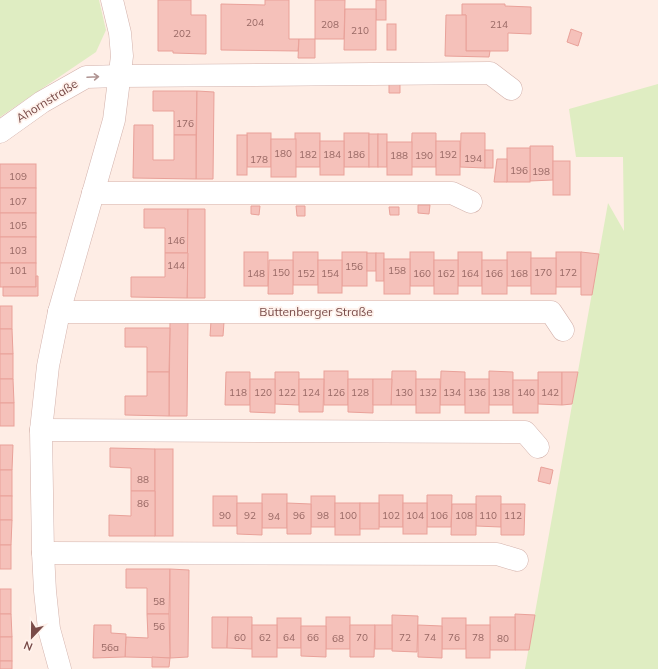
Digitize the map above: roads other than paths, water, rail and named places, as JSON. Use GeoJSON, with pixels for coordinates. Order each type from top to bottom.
{"type":"FeatureCollection","features":[{"type":"Feature","properties":{"kind":"street"},"geometry":{"type":"LineString","coordinates":[[60,669],[50,629],[45,591],[41,430],[48,366],[59,312],[114,120],[122,56],[120,33],[112,0]]}},
{"type":"Feature","properties":{"kind":"street"},"geometry":{"type":"LineString","coordinates":[[120,76],[490,73],[511,89]]}},
{"type":"Feature","properties":{"kind":"street","name":"Ahornstraße"},"geometry":{"type":"LineString","coordinates":[[0,132],[42,102],[86,77],[120,76]]}},
{"type":"Feature","properties":{"kind":"street"},"geometry":{"type":"LineString","coordinates":[[93,193],[452,193],[471,202]]}},
{"type":"Feature","properties":{"kind":"street","name":"Büttenberger Straße"},"geometry":{"type":"LineString","coordinates":[[59,312],[551,312],[563,330]]}},
{"type":"Feature","properties":{"kind":"street"},"geometry":{"type":"LineString","coordinates":[[41,430],[525,432],[538,447]]}},
{"type":"Feature","properties":{"kind":"street"},"geometry":{"type":"LineString","coordinates":[[43,554],[497,554],[517,560]]}}]}
